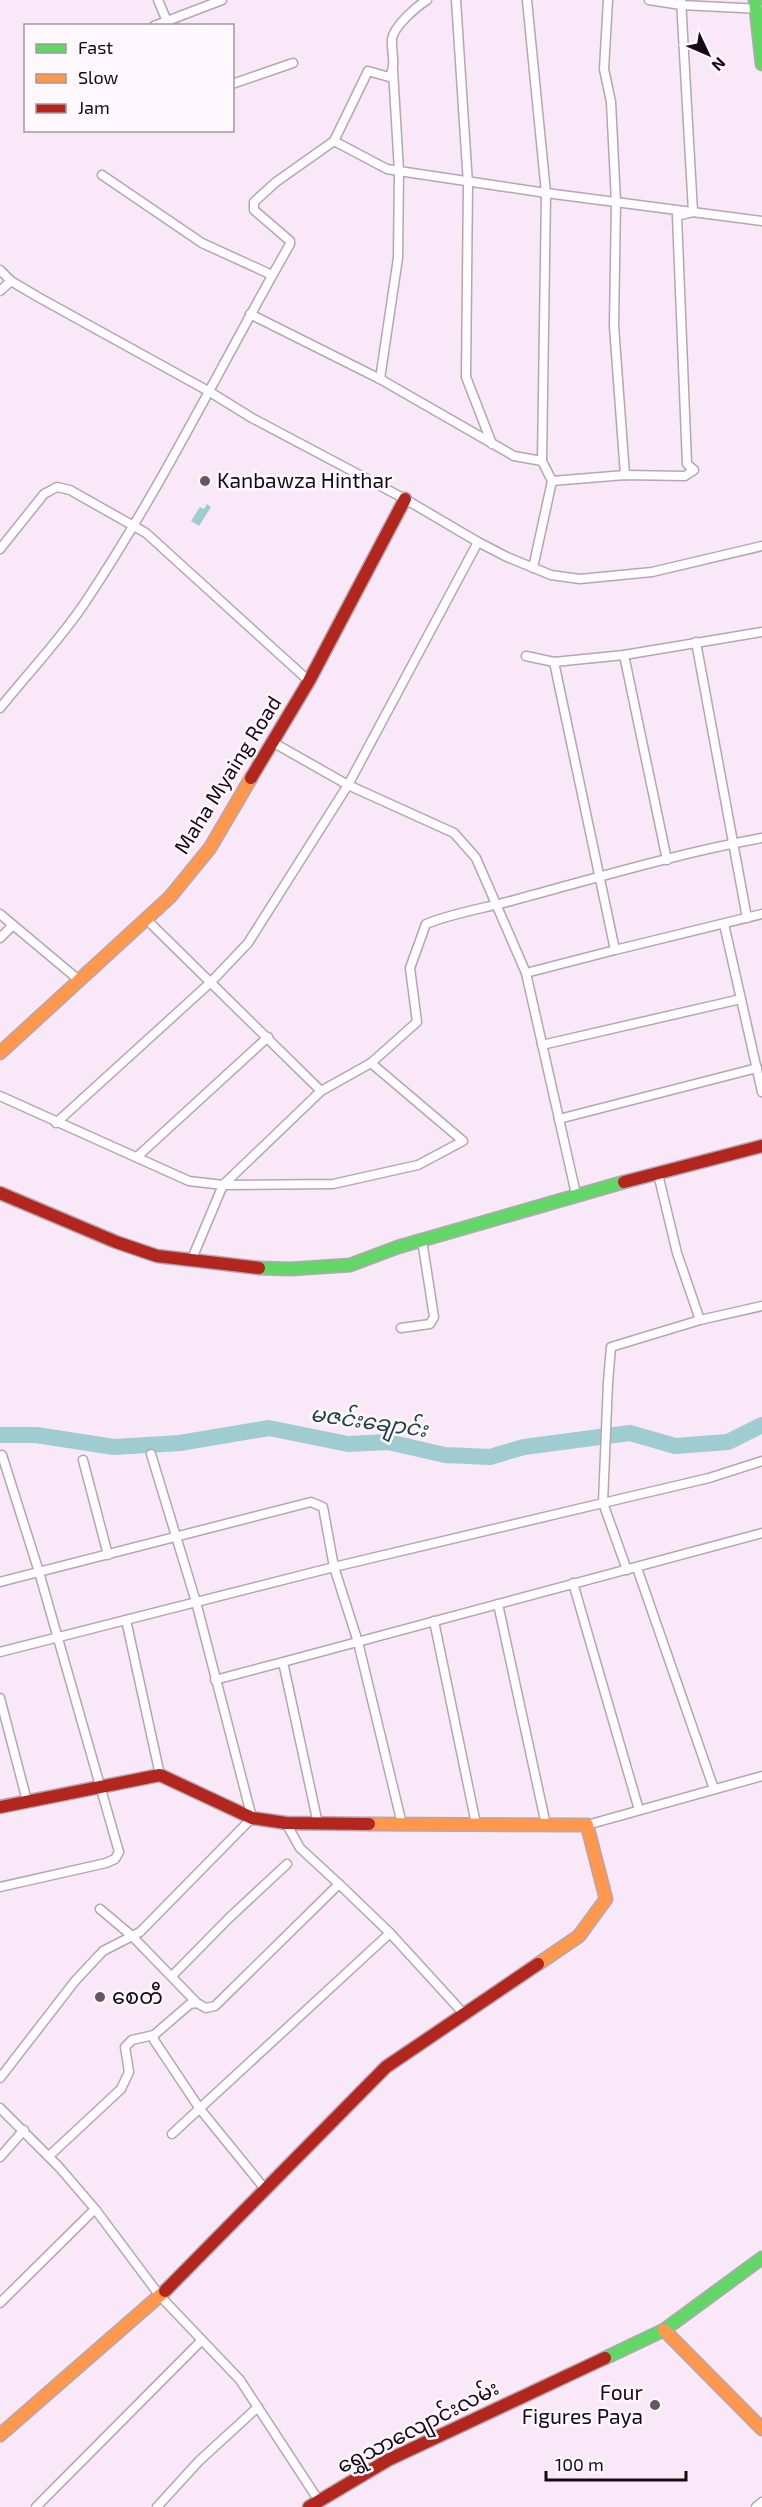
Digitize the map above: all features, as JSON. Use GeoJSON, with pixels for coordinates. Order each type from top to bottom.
{"type":"FeatureCollection","features":[{"type":"Feature","properties":{"kind":"street"},"geometry":{"type":"LineString","coordinates":[[158,0],[168,23],[222,0]]}},
{"type":"Feature","properties":{"kind":"street"},"geometry":{"type":"LineString","coordinates":[[380,379],[398,258],[399,171],[392,37],[412,10],[427,0]]}},
{"type":"Feature","properties":{"kind":"street"},"geometry":{"type":"LineString","coordinates":[[456,0],[468,180],[466,377],[492,444]]}},
{"type":"Feature","properties":{"kind":"street"},"geometry":{"type":"LineString","coordinates":[[527,0],[546,193],[542,460],[552,481],[533,568]]}},
{"type":"Feature","properties":{"kind":"street"},"geometry":{"type":"LineString","coordinates":[[608,0],[604,69],[611,102],[616,202],[614,326],[625,475]]}},
{"type":"Feature","properties":{"kind":"street"},"geometry":{"type":"LineString","coordinates":[[649,0],[757,6],[759,52],[762,64]]}},
{"type":"Feature","properties":{"kind":"street"},"geometry":{"type":"LineString","coordinates":[[681,3],[693,212]]}},
{"type":"Feature","properties":{"kind":"street"},"geometry":{"type":"LineString","coordinates":[[234,83],[293,63]]}},
{"type":"Feature","properties":{"kind":"street"},"geometry":{"type":"LineString","coordinates":[[0,708],[85,603],[210,392],[290,241],[254,210],[254,201],[276,182],[334,141],[368,70],[388,77],[393,70]]}},
{"type":"Feature","properties":{"kind":"street"},"geometry":{"type":"LineString","coordinates":[[334,141],[387,169],[546,193],[762,221]]}},
{"type":"Feature","properties":{"kind":"street"},"geometry":{"type":"LineString","coordinates":[[102,175],[202,243],[272,275]]}},
{"type":"Feature","properties":{"kind":"street"},"geometry":{"type":"LineString","coordinates":[[552,481],[625,475],[685,476],[694,470],[687,464],[677,216],[693,212]]}},
{"type":"Feature","properties":{"kind":"street"},"geometry":{"type":"LineString","coordinates":[[0,270],[11,281],[210,392],[252,418],[405,499],[478,542],[551,575],[580,579],[652,572],[762,546]]}},
{"type":"Feature","properties":{"kind":"street"},"geometry":{"type":"LineString","coordinates":[[0,291],[11,281]]}},
{"type":"Feature","properties":{"kind":"street"},"geometry":{"type":"LineString","coordinates":[[250,314],[380,379],[514,456],[542,460]]}},
{"type":"Feature","properties":{"kind":"street"},"geometry":{"type":"LineString","coordinates":[[0,549],[44,494],[57,487],[70,490],[146,533],[309,681]]}},
{"type":"Feature","properties":{"kind":"street","name":"Maha Myaing Road"},"geometry":{"type":"LineString","coordinates":[[0,1053],[170,897],[210,848],[309,681],[405,499]]}},
{"type":"Feature","properties":{"kind":"street"},"geometry":{"type":"LineString","coordinates":[[56,1123],[211,982],[248,943],[348,785],[478,542]]}},
{"type":"Feature","properties":{"kind":"street"},"geometry":{"type":"LineString","coordinates":[[526,656],[554,662],[624,655],[762,632]]}},
{"type":"Feature","properties":{"kind":"street"},"geometry":{"type":"LineString","coordinates":[[696,642],[747,918]]}},
{"type":"Feature","properties":{"kind":"street"},"geometry":{"type":"LineString","coordinates":[[624,655],[667,860]]}},
{"type":"Feature","properties":{"kind":"street"},"geometry":{"type":"LineString","coordinates":[[554,662],[615,950]]}},
{"type":"Feature","properties":{"kind":"street"},"geometry":{"type":"LineString","coordinates":[[274,743],[348,785],[454,833],[476,858],[526,973],[576,1194]]}},
{"type":"Feature","properties":{"kind":"street"},"geometry":{"type":"LineString","coordinates":[[191,1262],[223,1185],[321,1091],[371,1063],[417,1023],[410,968],[426,924],[454,913],[498,905],[600,876],[762,838]]}},
{"type":"Feature","properties":{"kind":"street"},"geometry":{"type":"LineString","coordinates":[[0,914],[80,981]]}},
{"type":"Feature","properties":{"kind":"street"},"geometry":{"type":"LineString","coordinates":[[526,973],[762,914]]}},
{"type":"Feature","properties":{"kind":"street"},"geometry":{"type":"LineString","coordinates":[[146,919],[321,1091]]}},
{"type":"Feature","properties":{"kind":"street"},"geometry":{"type":"LineString","coordinates":[[724,924],[762,1092]]}},
{"type":"Feature","properties":{"kind":"street"},"geometry":{"type":"LineString","coordinates":[[0,938],[13,925]]}},
{"type":"Feature","properties":{"kind":"street"},"geometry":{"type":"LineString","coordinates":[[542,1045],[741,999]]}},
{"type":"Feature","properties":{"kind":"street"},"geometry":{"type":"LineString","coordinates":[[138,1156],[268,1037]]}},
{"type":"Feature","properties":{"kind":"street"},"geometry":{"type":"LineString","coordinates":[[0,1096],[56,1123],[138,1156],[189,1181],[223,1185],[333,1184],[418,1165],[464,1141],[371,1063]]}},
{"type":"Feature","properties":{"kind":"street"},"geometry":{"type":"LineString","coordinates":[[559,1119],[757,1068]]}},
{"type":"Feature","properties":{"kind":"street"},"geometry":{"type":"LineString","coordinates":[[0,1193],[116,1242],[157,1256],[244,1268],[291,1269],[350,1265],[422,1240],[576,1194],[762,1146]]}},
{"type":"Feature","properties":{"kind":"street"},"geometry":{"type":"LineString","coordinates":[[658,1174],[678,1253],[700,1320]]}},
{"type":"Feature","properties":{"kind":"street"},"geometry":{"type":"LineString","coordinates":[[401,1328],[430,1324],[434,1317],[422,1240]]}},
{"type":"Feature","properties":{"kind":"street"},"geometry":{"type":"LineString","coordinates":[[627,1570],[603,1503],[611,1347],[700,1320],[762,1306]]}},
{"type":"Feature","properties":{"kind":"street"},"geometry":{"type":"LineString","coordinates":[[151,1454],[196,1602],[252,1818]]}},
{"type":"Feature","properties":{"kind":"street"},"geometry":{"type":"LineString","coordinates":[[0,1887],[115,1859],[119,1852],[39,1572],[2,1455]]}},
{"type":"Feature","properties":{"kind":"street"},"geometry":{"type":"LineString","coordinates":[[83,1460],[108,1555]]}},
{"type":"Feature","properties":{"kind":"street"},"geometry":{"type":"LineString","coordinates":[[0,1652],[334,1567],[710,1478],[762,1461]]}},
{"type":"Feature","properties":{"kind":"street"},"geometry":{"type":"LineString","coordinates":[[0,1581],[311,1502],[323,1507],[334,1567],[358,1641],[402,1824]]}},
{"type":"Feature","properties":{"kind":"street"},"geometry":{"type":"LineString","coordinates":[[215,1680],[762,1533]]}},
{"type":"Feature","properties":{"kind":"street"},"geometry":{"type":"LineString","coordinates":[[637,1568],[714,1789]]}},
{"type":"Feature","properties":{"kind":"street"},"geometry":{"type":"LineString","coordinates":[[573,1583],[639,1810]]}},
{"type":"Feature","properties":{"kind":"street"},"geometry":{"type":"LineString","coordinates":[[498,1604],[546,1825]]}},
{"type":"Feature","properties":{"kind":"street"},"geometry":{"type":"LineString","coordinates":[[126,1620],[160,1774]]}},
{"type":"Feature","properties":{"kind":"street"},"geometry":{"type":"LineString","coordinates":[[434,1621],[476,1824]]}},
{"type":"Feature","properties":{"kind":"street"},"geometry":{"type":"LineString","coordinates":[[283,1662],[318,1824]]}},
{"type":"Feature","properties":{"kind":"street"},"geometry":{"type":"LineString","coordinates":[[0,1698],[27,1801]]}},
{"type":"Feature","properties":{"kind":"street"},"geometry":{"type":"LineString","coordinates":[[0,1807],[160,1774],[252,1818],[286,1823],[587,1825],[762,1776]]}},
{"type":"Feature","properties":{"kind":"street"},"geometry":{"type":"LineString","coordinates":[[0,2078],[75,1981],[104,1951],[140,1932],[252,1818]]}},
{"type":"Feature","properties":{"kind":"street"},"geometry":{"type":"LineString","coordinates":[[286,1823],[300,1848],[390,1933],[464,2014]]}},
{"type":"Feature","properties":{"kind":"street"},"geometry":{"type":"LineString","coordinates":[[0,2436],[160,2296],[386,2067],[579,1936],[606,1899],[587,1825]]}},
{"type":"Feature","properties":{"kind":"street"},"geometry":{"type":"LineString","coordinates":[[172,1976],[287,1864]]}},
{"type":"Feature","properties":{"kind":"street"},"geometry":{"type":"LineString","coordinates":[[99,1909],[132,1936],[197,2003],[206,2008],[215,2006],[339,1884]]}},
{"type":"Feature","properties":{"kind":"street"},"geometry":{"type":"LineString","coordinates":[[172,2134],[390,1933]]}},
{"type":"Feature","properties":{"kind":"street"},"geometry":{"type":"LineString","coordinates":[[49,2156],[121,2089],[129,2073],[125,2047],[132,2040],[154,2035],[190,2004],[197,2003]]}},
{"type":"Feature","properties":{"kind":"street"},"geometry":{"type":"LineString","coordinates":[[154,2035],[200,2109],[265,2189]]}},
{"type":"Feature","properties":{"kind":"street"},"geometry":{"type":"LineString","coordinates":[[0,2108],[49,2156],[95,2209],[160,2296],[240,2380],[314,2504]]}},
{"type":"Feature","properties":{"kind":"street"},"geometry":{"type":"LineString","coordinates":[[0,2157],[24,2130]]}},
{"type":"Feature","properties":{"kind":"street"},"geometry":{"type":"LineString","coordinates":[[0,2303],[95,2209]]}},
{"type":"Feature","properties":{"kind":"street","name":"ရွှေသာလျောင်းလမ်း"},"geometry":{"type":"LineString","coordinates":[[314,2504],[388,2460],[664,2330],[762,2258]]}},
{"type":"Feature","properties":{"kind":"street"},"geometry":{"type":"LineString","coordinates":[[664,2330],[762,2429]]}},
{"type":"Feature","properties":{"kind":"street"},"geometry":{"type":"LineString","coordinates":[[36,2507],[202,2340]]}},
{"type":"Feature","properties":{"kind":"street"},"geometry":{"type":"LineString","coordinates":[[157,2507],[199,2461],[258,2407]]}},
{"type":"Feature","properties":{"kind":"street"},"geometry":{"type":"LineString","coordinates":[[756,2507],[762,2502]]}},
{"type":"Feature","properties":{"kind":"shaded area"},"geometry":{"type":"Polygon","coordinates":[[[207,504],[211,507],[199,526],[191,521],[200,507],[204,509],[207,504]]]}},
{"type":"Feature","properties":{"kind":"waterway","name":"မဇင်းချောင်း"},"geometry":{"type":"LineString","coordinates":[[0,1435],[36,1435],[114,1447],[180,1443],[269,1428],[348,1444],[388,1442],[445,1455],[490,1457],[524,1447],[630,1433],[675,1446],[728,1442],[762,1425]]}},
{"type":"Feature","properties":{"kind":"traffic: fast"},"geometry":{"type":"LineString","coordinates":[[755,0],[762,64]]}},
{"type":"Feature","properties":{"kind":"traffic: fast"},"geometry":{"type":"LineString","coordinates":[[259,1268],[291,1269],[350,1265],[398,1247],[624,1182]]}},
{"type":"Feature","properties":{"kind":"traffic: fast"},"geometry":{"type":"LineString","coordinates":[[605,2358],[664,2330],[762,2258]]}},
{"type":"Feature","properties":{"kind":"traffic: slow"},"geometry":{"type":"LineString","coordinates":[[0,1053],[170,897],[210,848],[251,778]]}},
{"type":"Feature","properties":{"kind":"traffic: slow"},"geometry":{"type":"LineString","coordinates":[[369,1824],[587,1825],[606,1899],[579,1936],[538,1964]]}},
{"type":"Feature","properties":{"kind":"traffic: slow"},"geometry":{"type":"LineString","coordinates":[[0,2435],[165,2291]]}},
{"type":"Feature","properties":{"kind":"traffic: slow"},"geometry":{"type":"LineString","coordinates":[[664,2330],[762,2429]]}},
{"type":"Feature","properties":{"kind":"traffic: jam"},"geometry":{"type":"LineString","coordinates":[[251,778],[309,681],[405,499]]}},
{"type":"Feature","properties":{"kind":"traffic: jam"},"geometry":{"type":"LineString","coordinates":[[624,1182],[762,1146]]}},
{"type":"Feature","properties":{"kind":"traffic: jam"},"geometry":{"type":"LineString","coordinates":[[0,1193],[116,1242],[157,1256],[259,1268]]}},
{"type":"Feature","properties":{"kind":"traffic: jam"},"geometry":{"type":"LineString","coordinates":[[0,1807],[160,1775],[252,1818],[286,1823],[369,1824]]}},
{"type":"Feature","properties":{"kind":"traffic: jam"},"geometry":{"type":"LineString","coordinates":[[165,2291],[386,2067],[538,1964]]}},
{"type":"Feature","properties":{"kind":"traffic: jam"},"geometry":{"type":"LineString","coordinates":[[309,2507],[388,2460],[605,2358]]}},
{"type":"Feature","properties":{"kind":"place","name":"Kanbawza Hinthar"},"geometry":{"type":"Point","coordinates":[205,481]}},
{"type":"Feature","properties":{"kind":"place","name":"စေတီ"},"geometry":{"type":"Point","coordinates":[100,1997]}},
{"type":"Feature","properties":{"kind":"place","name":"Four Figures Paya"},"geometry":{"type":"Point","coordinates":[655,2405]}}]}
